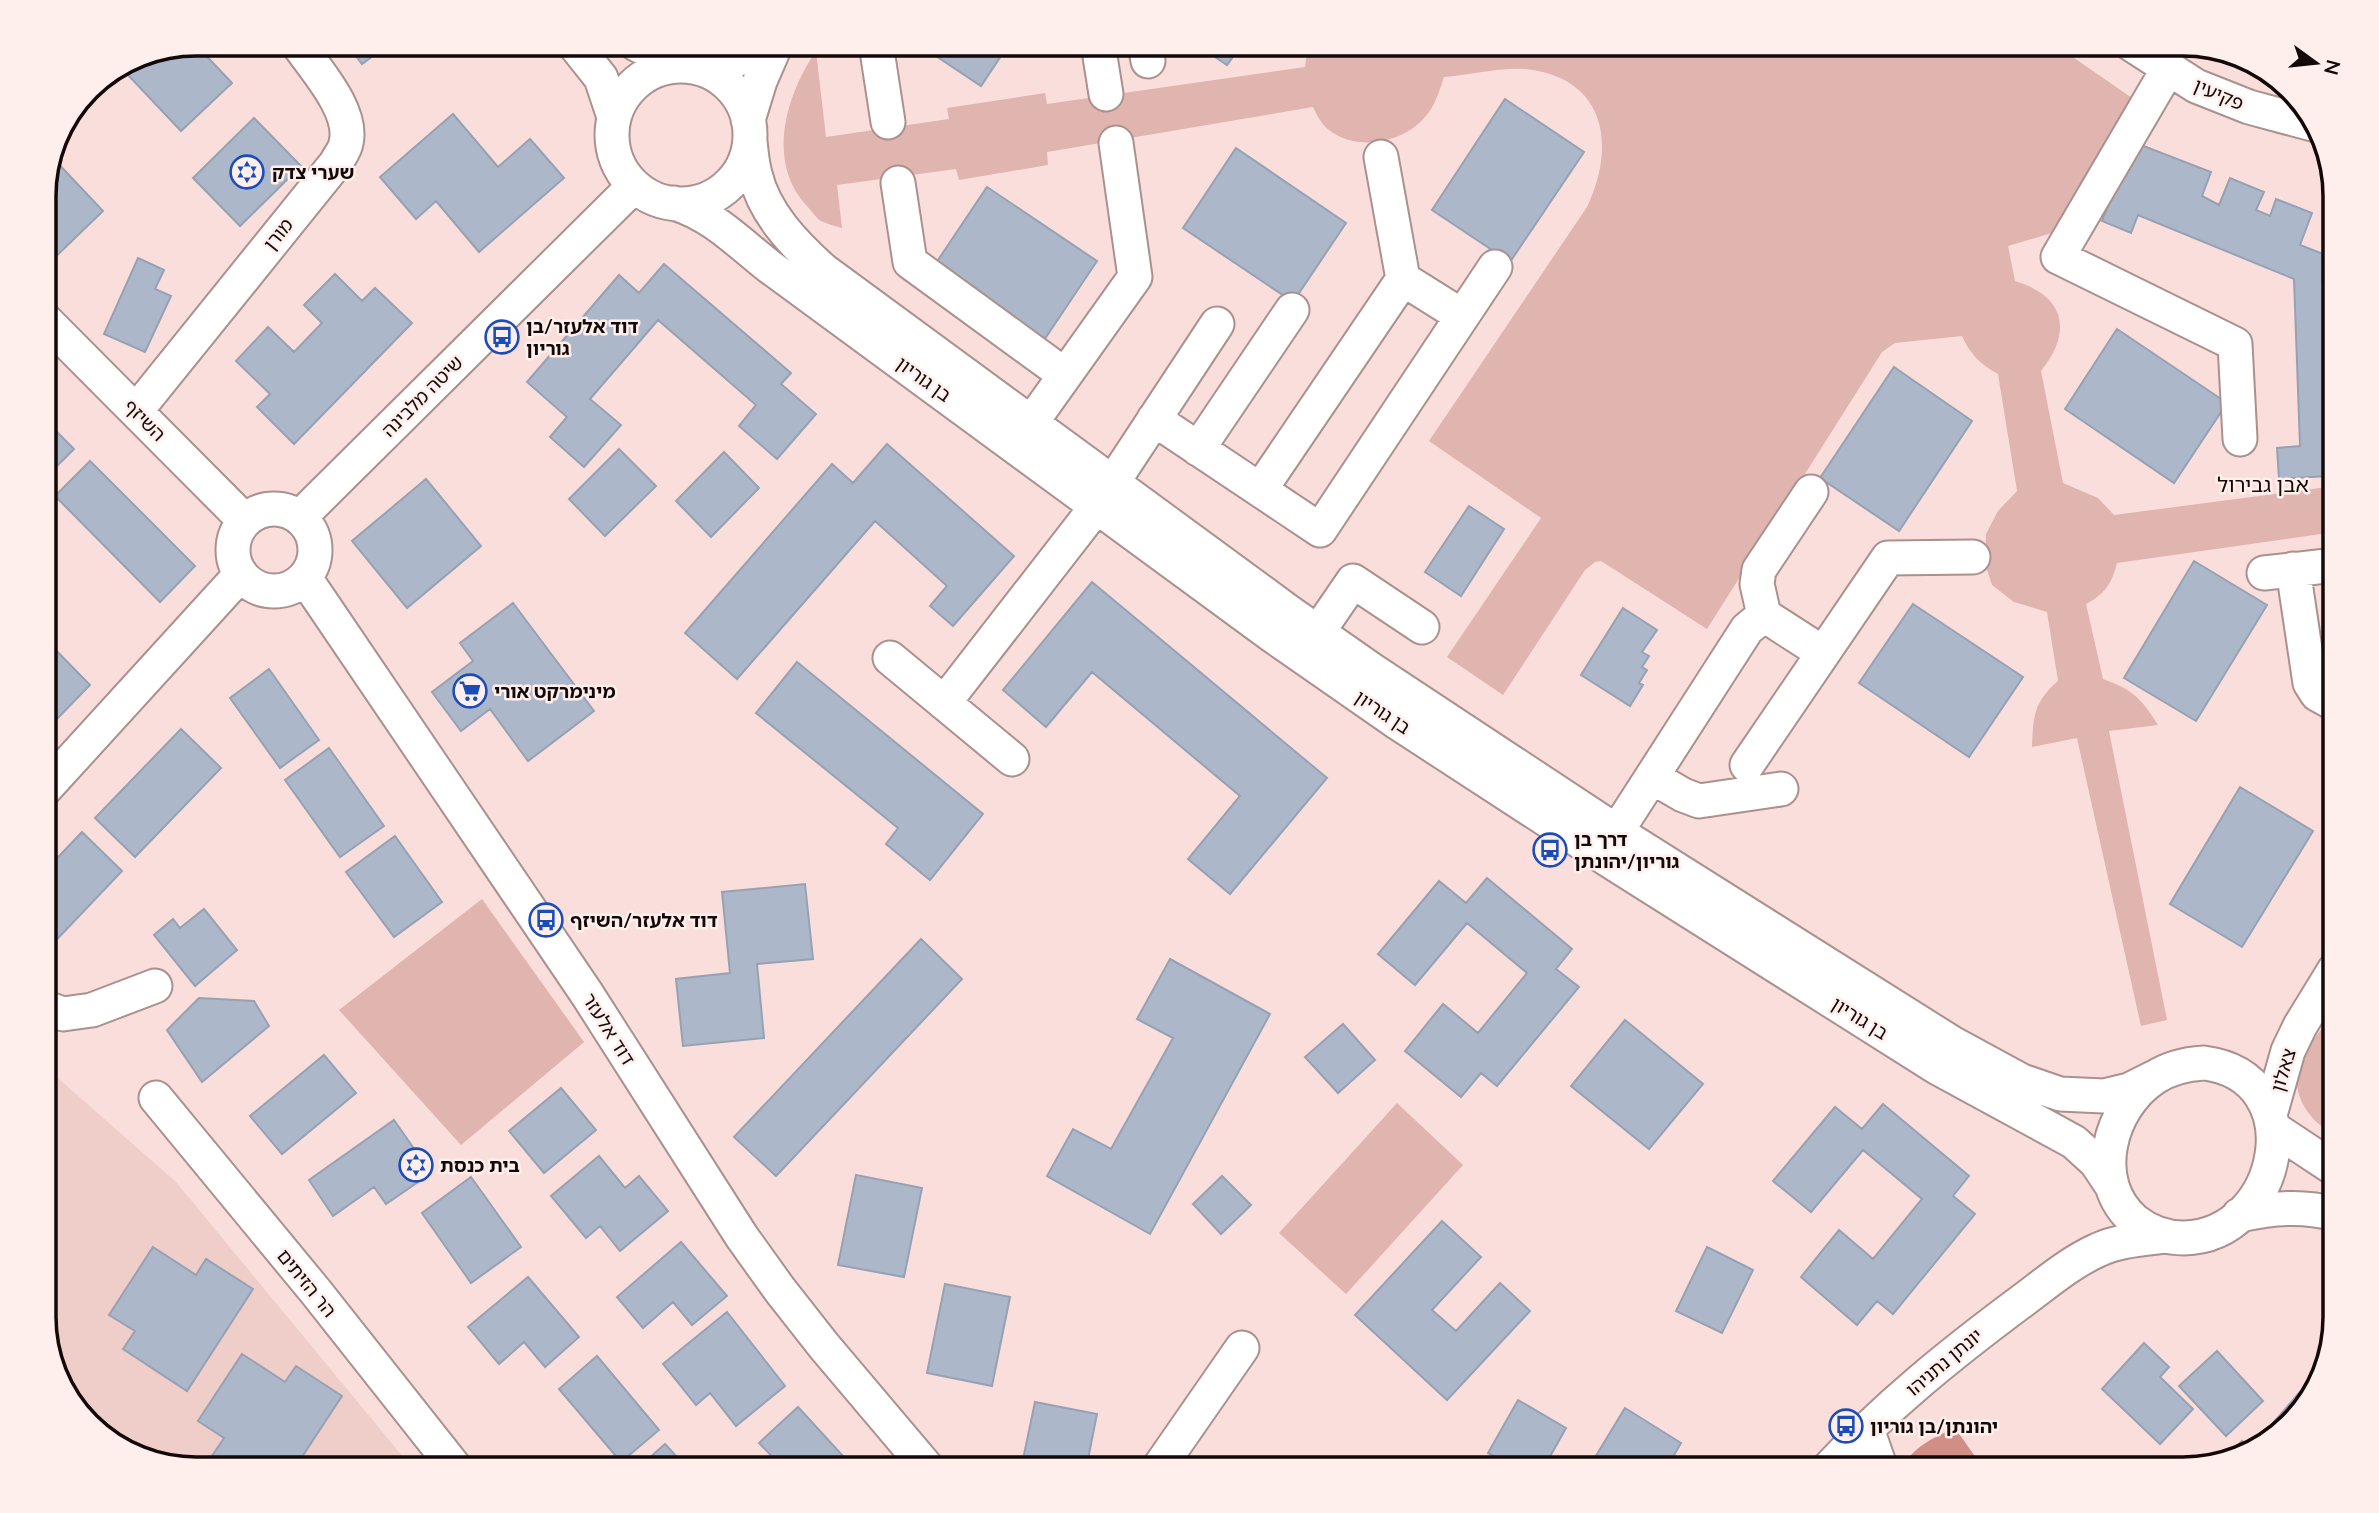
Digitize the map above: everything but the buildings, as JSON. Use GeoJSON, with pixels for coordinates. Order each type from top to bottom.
{"type":"FeatureCollection","features":[{"type":"Feature","properties":{"kind":"street","name":"מורן"},"geometry":{"type":"LineString","coordinates":[[136,411],[336,163],[346,145],[344,112],[306,56]]}},
{"type":"Feature","properties":{"kind":"street"},"geometry":{"type":"LineString","coordinates":[[584,56],[601,78],[614,117]]}},
{"type":"Feature","properties":{"kind":"street"},"geometry":{"type":"LineString","coordinates":[[664,56],[719,77],[735,91],[745,109],[749,131]]}},
{"type":"Feature","properties":{"kind":"street"},"geometry":{"type":"LineString","coordinates":[[746,56],[714,68],[688,66],[656,70],[637,80],[623,97],[612,128],[613,149],[621,169],[634,186],[652,198],[674,204],[696,202],[724,189],[744,163],[760,81],[770,56]]}},
{"type":"Feature","properties":{"kind":"street"},"geometry":{"type":"LineString","coordinates":[[878,56],[888,122]]}},
{"type":"Feature","properties":{"kind":"street"},"geometry":{"type":"LineString","coordinates":[[1100,56],[1106,94]]}},
{"type":"Feature","properties":{"kind":"street","name":"פקיעין"},"geometry":{"type":"LineString","coordinates":[[2149,56],[2196,86],[2276,115],[2301,121]]}},
{"type":"Feature","properties":{"kind":"street"},"geometry":{"type":"LineString","coordinates":[[2168,69],[2058,257],[2235,344],[2240,439]]}},
{"type":"Feature","properties":{"kind":"street","name":"בן גוריון"},"geometry":{"type":"LineString","coordinates":[[749,131],[755,175],[767,203],[783,229],[800,249],[823,270],[1031,423],[1105,494],[1314,665],[1525,806],[1938,1068],[2074,1142],[2096,1162],[2115,1192]]}},
{"type":"Feature","properties":{"kind":"street"},"geometry":{"type":"LineString","coordinates":[[1031,423],[1135,277],[1116,142]]}},
{"type":"Feature","properties":{"kind":"street"},"geometry":{"type":"LineString","coordinates":[[1260,490],[1403,279],[1381,157]]}},
{"type":"Feature","properties":{"kind":"street"},"geometry":{"type":"LineString","coordinates":[[898,183],[910,262],[1065,375]]}},
{"type":"Feature","properties":{"kind":"street","name":"שיטה מלבינה"},"geometry":{"type":"LineString","coordinates":[[300,517],[634,186]]}},
{"type":"Feature","properties":{"kind":"street","name":"בן גוריון"},"geometry":{"type":"LineString","coordinates":[[674,204],[700,213],[720,225],[770,267],[1465,733],[1952,1043],[2022,1081],[2060,1094],[2104,1096],[2129,1090],[2155,1077]]}},
{"type":"Feature","properties":{"kind":"street"},"geometry":{"type":"LineString","coordinates":[[1154,419],[1320,530],[1495,267]]}},
{"type":"Feature","properties":{"kind":"street"},"geometry":{"type":"LineString","coordinates":[[1403,279],[1462,316]]}},
{"type":"Feature","properties":{"kind":"street"},"geometry":{"type":"LineString","coordinates":[[1198,449],[1292,310]]}},
{"type":"Feature","properties":{"kind":"street"},"geometry":{"type":"LineString","coordinates":[[944,703],[1105,494],[1217,324]]}},
{"type":"Feature","properties":{"kind":"street","name":"השיזף"},"geometry":{"type":"LineString","coordinates":[[56,330],[245,521]]}},
{"type":"Feature","properties":{"kind":"street"},"geometry":{"type":"LineString","coordinates":[[1811,492],[1759,570],[1757,584],[1764,615],[1823,653]]}},
{"type":"Feature","properties":{"kind":"street"},"geometry":{"type":"LineString","coordinates":[[266,509],[289,511],[300,517],[309,527],[314,540],[312,566],[305,578],[295,585],[272,591],[260,589],[250,583],[241,574],[233,547],[237,533],[245,521],[266,509]]}},
{"type":"Feature","properties":{"kind":"street"},"geometry":{"type":"LineString","coordinates":[[1747,765],[1888,558],[1973,557]]}},
{"type":"Feature","properties":{"kind":"street"},"geometry":{"type":"LineString","coordinates":[[2323,566],[2279,571],[2310,683],[2317,694],[2323,697]]}},
{"type":"Feature","properties":{"kind":"street"},"geometry":{"type":"LineString","coordinates":[[56,769],[241,574]]}},
{"type":"Feature","properties":{"kind":"street","name":"דוד אלעזר"},"geometry":{"type":"LineString","coordinates":[[305,578],[587,993],[742,1237],[824,1346],[918,1457]]}},
{"type":"Feature","properties":{"kind":"street"},"geometry":{"type":"LineString","coordinates":[[1318,632],[1353,581],[1422,627]]}},
{"type":"Feature","properties":{"kind":"street"},"geometry":{"type":"LineString","coordinates":[[1616,831],[1747,629],[1764,615]]}},
{"type":"Feature","properties":{"kind":"street"},"geometry":{"type":"LineString","coordinates":[[890,658],[1012,759]]}},
{"type":"Feature","properties":{"kind":"street"},"geometry":{"type":"LineString","coordinates":[[1652,777],[1699,801],[1781,789]]}},
{"type":"Feature","properties":{"kind":"street"},"geometry":{"type":"LineString","coordinates":[[56,1011],[63,1014],[92,1010],[155,986]]}},
{"type":"Feature","properties":{"kind":"street","name":"צאלון"},"geometry":{"type":"LineString","coordinates":[[2272,1121],[2284,1060],[2300,1026],[2323,989]]}},
{"type":"Feature","properties":{"kind":"street","name":"צאלון"},"geometry":{"type":"LineString","coordinates":[[2229,1069],[2259,1056],[2300,1026]]}},
{"type":"Feature","properties":{"kind":"street"},"geometry":{"type":"LineString","coordinates":[[2191,1064],[2216,1065],[2229,1069],[2250,1083],[2265,1103],[2272,1121],[2273,1154],[2258,1194],[2239,1215],[2217,1230],[2204,1235],[2166,1236],[2143,1227],[2132,1219],[2115,1192],[2110,1174],[2109,1147],[2118,1120],[2134,1096],[2155,1077],[2191,1064]]}},
{"type":"Feature","properties":{"kind":"street","name":"הר הזיתים"},"geometry":{"type":"LineString","coordinates":[[156,1098],[316,1292],[447,1457]]}},
{"type":"Feature","properties":{"kind":"street"},"geometry":{"type":"LineString","coordinates":[[2272,1121],[2323,1160]]}},
{"type":"Feature","properties":{"kind":"street","name":"יונתן נתניהו"},"geometry":{"type":"LineString","coordinates":[[2069,1266],[2096,1238],[2109,1219],[2115,1192]]}},
{"type":"Feature","properties":{"kind":"street"},"geometry":{"type":"LineString","coordinates":[[2239,1215],[2285,1207],[2323,1211]]}},
{"type":"Feature","properties":{"kind":"street","name":"יונתן נתניהו"},"geometry":{"type":"LineString","coordinates":[[1840,1457],[1951,1353],[2069,1266],[2117,1243],[2166,1236]]}},
{"type":"Feature","properties":{"kind":"street"},"geometry":{"type":"LineString","coordinates":[[1165,1457],[1242,1349]]}},
{"type":"Feature","properties":{"kind":"street"},"geometry":{"type":"LineString","coordinates":[[1867,1429],[1877,1457]]}},
{"type":"Feature","properties":{"kind":"shaded area"},"geometry":{"type":"Polygon","coordinates":[[[813,56],[817,56],[826,137],[949,119],[947,108],[1045,93],[1047,104],[1305,67],[1306,56],[2071,56],[2132,98],[2052,233],[2008,246],[2015,281],[2045,296],[2059,317],[2057,342],[2041,371],[2063,483],[2098,498],[2114,515],[2323,488],[2323,534],[2117,563],[2107,587],[2086,604],[2103,679],[2135,696],[2158,725],[2109,731],[2167,1020],[2141,1026],[2077,738],[2032,747],[2036,710],[2058,681],[2047,612],[2014,602],[1992,585],[1985,563],[1986,534],[1998,511],[2017,491],[1998,374],[1977,358],[1962,336],[1895,343],[1882,352],[1707,629],[1601,561],[1585,570],[1503,695],[1447,657],[1541,518],[1429,441],[1587,207],[1601,160],[1602,138],[1597,117],[1588,100],[1573,85],[1552,75],[1525,69],[1444,77],[1434,103],[1416,126],[1379,142],[1353,141],[1340,137],[1324,125],[1313,107],[1047,152],[1048,165],[959,180],[956,169],[837,185],[842,228],[823,222],[815,216],[794,188],[786,169],[785,128],[789,107],[796,87],[813,56]]]}},
{"type":"Feature","properties":{"kind":"shaded area"},"geometry":{"type":"Polygon","coordinates":[[[482,899],[584,1042],[461,1145],[339,1010],[482,899]]]}},
{"type":"Feature","properties":{"kind":"shaded area"},"geometry":{"type":"Polygon","coordinates":[[[2323,1028],[2323,1127],[2307,1111],[2298,1090],[2298,1067],[2302,1054],[2323,1028]]]}},
{"type":"Feature","properties":{"kind":"shaded area"},"geometry":{"type":"Polygon","coordinates":[[[56,1077],[176,1182],[403,1457],[178,1456],[142,1446],[126,1438],[104,1422],[85,1402],[67,1371],[56,1326],[56,1077]]]}},
{"type":"Feature","properties":{"kind":"shaded area"},"geometry":{"type":"Polygon","coordinates":[[[1397,1103],[1463,1165],[1346,1294],[1279,1233],[1397,1103]]]}},
{"type":"Feature","properties":{"kind":"shaded area"},"geometry":{"type":"Polygon","coordinates":[[[1955,1428],[1977,1457],[1909,1457],[1931,1440],[1955,1428]]]}},
{"type":"Feature","properties":{"kind":"place","name":"שערי צדק"},"geometry":{"type":"Point","coordinates":[247,172]}},
{"type":"Feature","properties":{"kind":"place","name":"דוד אלעזר/בן גוריון"},"geometry":{"type":"Point","coordinates":[502,337]}},
{"type":"Feature","properties":{"kind":"place","name":"מינימרקט אורי"},"geometry":{"type":"Point","coordinates":[470,691]}},
{"type":"Feature","properties":{"kind":"place","name":"דרך בן גוריון/יהונתן"},"geometry":{"type":"Point","coordinates":[1550,850]}},
{"type":"Feature","properties":{"kind":"place","name":"דוד אלעזר/השיזף"},"geometry":{"type":"Point","coordinates":[546,920]}},
{"type":"Feature","properties":{"kind":"place","name":"בית כנסת"},"geometry":{"type":"Point","coordinates":[416,1165]}},
{"type":"Feature","properties":{"kind":"place","name":"יהונתן/בן גוריון"},"geometry":{"type":"Point","coordinates":[1846,1426]}},
{"type":"Feature","properties":{"kind":"district","name":"אבן גבירול"},"geometry":{"type":"Point","coordinates":[2263,485]}}]}
